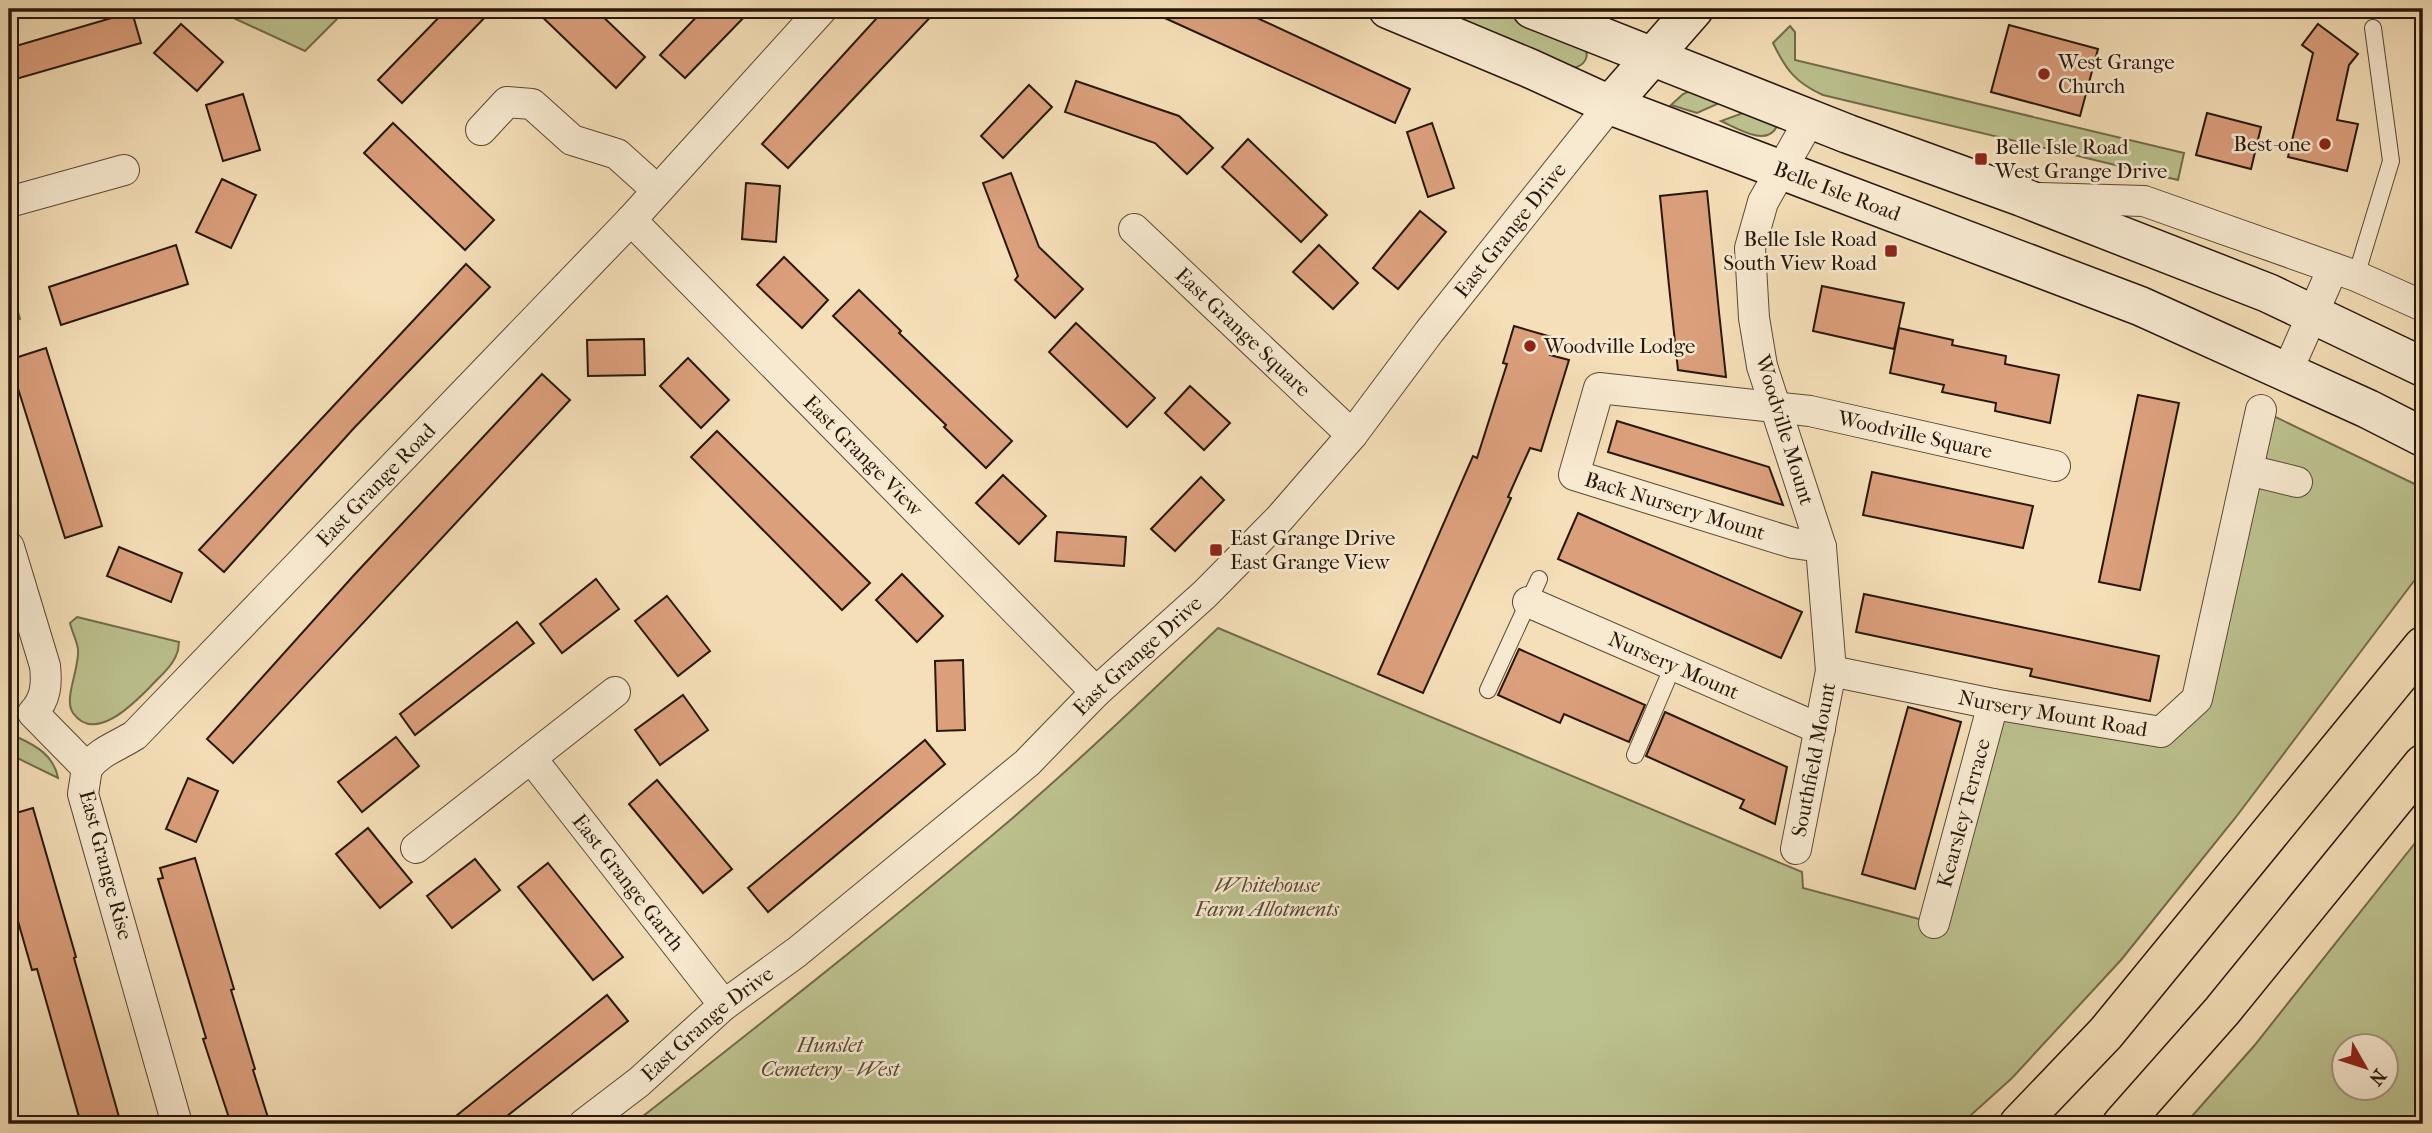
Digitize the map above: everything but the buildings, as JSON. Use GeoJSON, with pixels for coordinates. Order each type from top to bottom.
{"type":"FeatureCollection","features":[{"type":"Feature","properties":{"kind":"highway"},"geometry":{"type":"LineString","coordinates":[[2019,1124],[2106,1033],[2423,646]]}},
{"type":"Feature","properties":{"kind":"highway"},"geometry":{"type":"LineString","coordinates":[[2122,1124],[2222,1011],[2423,764]]}},
{"type":"Feature","properties":{"kind":"street","name":"East Grange Road"},"geometry":{"type":"LineString","coordinates":[[87,768],[95,757],[106,749],[135,735],[631,220],[822,9]]}},
{"type":"Feature","properties":{"kind":"street","name":"Belle Isle Road"},"geometry":{"type":"LineString","coordinates":[[1388,9],[1610,105],[2140,306],[2423,437]]}},
{"type":"Feature","properties":{"kind":"street"},"geometry":{"type":"LineString","coordinates":[[1532,9],[1810,119],[2022,197],[2269,293],[2423,367]]}},
{"type":"Feature","properties":{"kind":"street"},"geometry":{"type":"LineString","coordinates":[[1610,105],[1695,9]]}},
{"type":"Feature","properties":{"kind":"street"},"geometry":{"type":"LineString","coordinates":[[481,130],[507,102],[532,104],[572,140],[617,154],[657,190]]}},
{"type":"Feature","properties":{"kind":"street","name":"East Grange Drive"},"geometry":{"type":"LineString","coordinates":[[584,1124],[639,1082],[724,1005],[797,952],[1027,763],[1096,692],[1215,584],[1280,518],[1352,435],[1437,321],[1610,105]]}},
{"type":"Feature","properties":{"kind":"street","name":"Woodville Mount"},"geometry":{"type":"LineString","coordinates":[[1810,119],[1763,202],[1750,248],[1754,318],[1762,366],[1821,547],[1831,671]]}},
{"type":"Feature","properties":{"kind":"street"},"geometry":{"type":"LineString","coordinates":[[9,202],[124,170]]}},
{"type":"Feature","properties":{"kind":"street"},"geometry":{"type":"LineString","coordinates":[[2022,197],[2144,201],[2344,272],[2423,306]]}},
{"type":"Feature","properties":{"kind":"street","name":"East Grange View"},"geometry":{"type":"LineString","coordinates":[[631,220],[1096,692]]}},
{"type":"Feature","properties":{"kind":"street","name":"East Grange Square"},"geometry":{"type":"LineString","coordinates":[[1134,229],[1352,435]]}},
{"type":"Feature","properties":{"kind":"street"},"geometry":{"type":"LineString","coordinates":[[2287,372],[2313,314],[2344,272]]}},
{"type":"Feature","properties":{"kind":"street","name":"Woodville Square"},"geometry":{"type":"LineString","coordinates":[[1586,431],[1599,388],[1810,411],[2055,466]]}},
{"type":"Feature","properties":{"kind":"street","name":"Nursery Mount Road"},"geometry":{"type":"LineString","coordinates":[[1831,671],[1993,704],[2161,732],[2197,699],[2261,410]]}},
{"type":"Feature","properties":{"kind":"street","name":"Back Nursery Mount"},"geometry":{"type":"LineString","coordinates":[[1586,431],[1574,475],[1793,544],[1821,547]]}},
{"type":"Feature","properties":{"kind":"street"},"geometry":{"type":"LineString","coordinates":[[2248,470],[2297,482]]}},
{"type":"Feature","properties":{"kind":"street","name":"East Grange Rise"},"geometry":{"type":"LineString","coordinates":[[9,547],[45,666],[47,681],[44,695],[21,719],[87,768],[83,794],[177,1124]]}},
{"type":"Feature","properties":{"kind":"street","name":"Nursery Mount"},"geometry":{"type":"LineString","coordinates":[[1533,591],[1673,666],[1819,729]]}},
{"type":"Feature","properties":{"kind":"street","name":"Southfield Mount"},"geometry":{"type":"LineString","coordinates":[[1796,849],[1831,671]]}},
{"type":"Feature","properties":{"kind":"street"},"geometry":{"type":"LineString","coordinates":[[416,848],[615,692]]}},
{"type":"Feature","properties":{"kind":"street","name":"Kearsley Terrace"},"geometry":{"type":"LineString","coordinates":[[1934,923],[1993,704]]}},
{"type":"Feature","properties":{"kind":"street","name":"East Grange Garth"},"geometry":{"type":"LineString","coordinates":[[531,758],[724,1005]]}},
{"type":"Feature","properties":{"kind":"lane"},"geometry":{"type":"LineString","coordinates":[[2344,272],[2390,161],[2373,28]]}},
{"type":"Feature","properties":{"kind":"lane"},"geometry":{"type":"LineString","coordinates":[[1488,690],[1533,591]]}},
{"type":"Feature","properties":{"kind":"lane"},"geometry":{"type":"LineString","coordinates":[[1634,755],[1673,666]]}},
{"type":"Feature","properties":{"kind":"green space"},"geometry":{"type":"Polygon","coordinates":[[[214,9],[347,9],[305,51],[214,9]]]}},
{"type":"Feature","properties":{"kind":"green space"},"geometry":{"type":"Polygon","coordinates":[[[1426,9],[1503,9],[1579,40],[1585,48],[1586,60],[1574,68],[1426,9]]]}},
{"type":"Feature","properties":{"kind":"green space"},"geometry":{"type":"Polygon","coordinates":[[[1790,26],[1795,32],[1795,60],[2184,153],[2178,180],[1823,95],[1793,75],[1773,43],[1790,26]]]}},
{"type":"Feature","properties":{"kind":"green space"},"geometry":{"type":"Polygon","coordinates":[[[1692,90],[1733,97],[1697,113],[1671,105],[1692,90]]]}},
{"type":"Feature","properties":{"kind":"green space"},"geometry":{"type":"Polygon","coordinates":[[[1751,110],[1777,126],[1772,132],[1759,136],[1721,121],[1751,110]]]}},
{"type":"Feature","properties":{"kind":"green space"},"geometry":{"type":"Polygon","coordinates":[[[9,280],[20,319],[9,323],[9,280]]]}},
{"type":"Feature","properties":{"kind":"green space","name":"Whitehouse Farm Allotments"},"geometry":{"type":"Polygon","coordinates":[[[2261,410],[2423,488],[2423,569],[2236,817],[2121,960],[2012,1078],[1961,1124],[633,1124],[869,937],[1008,822],[1088,751],[1218,628],[1802,872],[1803,888],[1934,923],[1993,704],[2161,732],[2197,699],[2261,410]]]}},
{"type":"Feature","properties":{"kind":"green space"},"geometry":{"type":"Polygon","coordinates":[[[77,617],[179,642],[175,658],[165,671],[124,710],[103,723],[82,721],[70,707],[78,649],[70,623],[77,617]]]}},
{"type":"Feature","properties":{"kind":"green space"},"geometry":{"type":"Polygon","coordinates":[[[17,737],[49,758],[58,778],[9,754],[9,739],[17,737]]]}},
{"type":"Feature","properties":{"kind":"green space"},"geometry":{"type":"Polygon","coordinates":[[[2423,833],[2423,1124],[2185,1124],[2254,1046],[2423,833]]]}},
{"type":"Feature","properties":{"kind":"place","name":"West Grange Church"},"geometry":{"type":"Point","coordinates":[2044,74]}},
{"type":"Feature","properties":{"kind":"place","name":"Best-one"},"geometry":{"type":"Point","coordinates":[2325,144]}},
{"type":"Feature","properties":{"kind":"place","name":"Belle Isle Road West Grange Drive"},"geometry":{"type":"Point","coordinates":[1981,159]}},
{"type":"Feature","properties":{"kind":"place","name":"Belle Isle Road South View Road"},"geometry":{"type":"Point","coordinates":[1891,251]}},
{"type":"Feature","properties":{"kind":"place","name":"Woodville Lodge"},"geometry":{"type":"Point","coordinates":[1530,346]}},
{"type":"Feature","properties":{"kind":"place","name":"East Grange Drive East Grange View"},"geometry":{"type":"Point","coordinates":[1216,550]}},
{"type":"Feature","properties":{"kind":"park label","name":"Hunslet Cemetery - West"},"geometry":{"type":"Point","coordinates":[830,1057]}}]}
